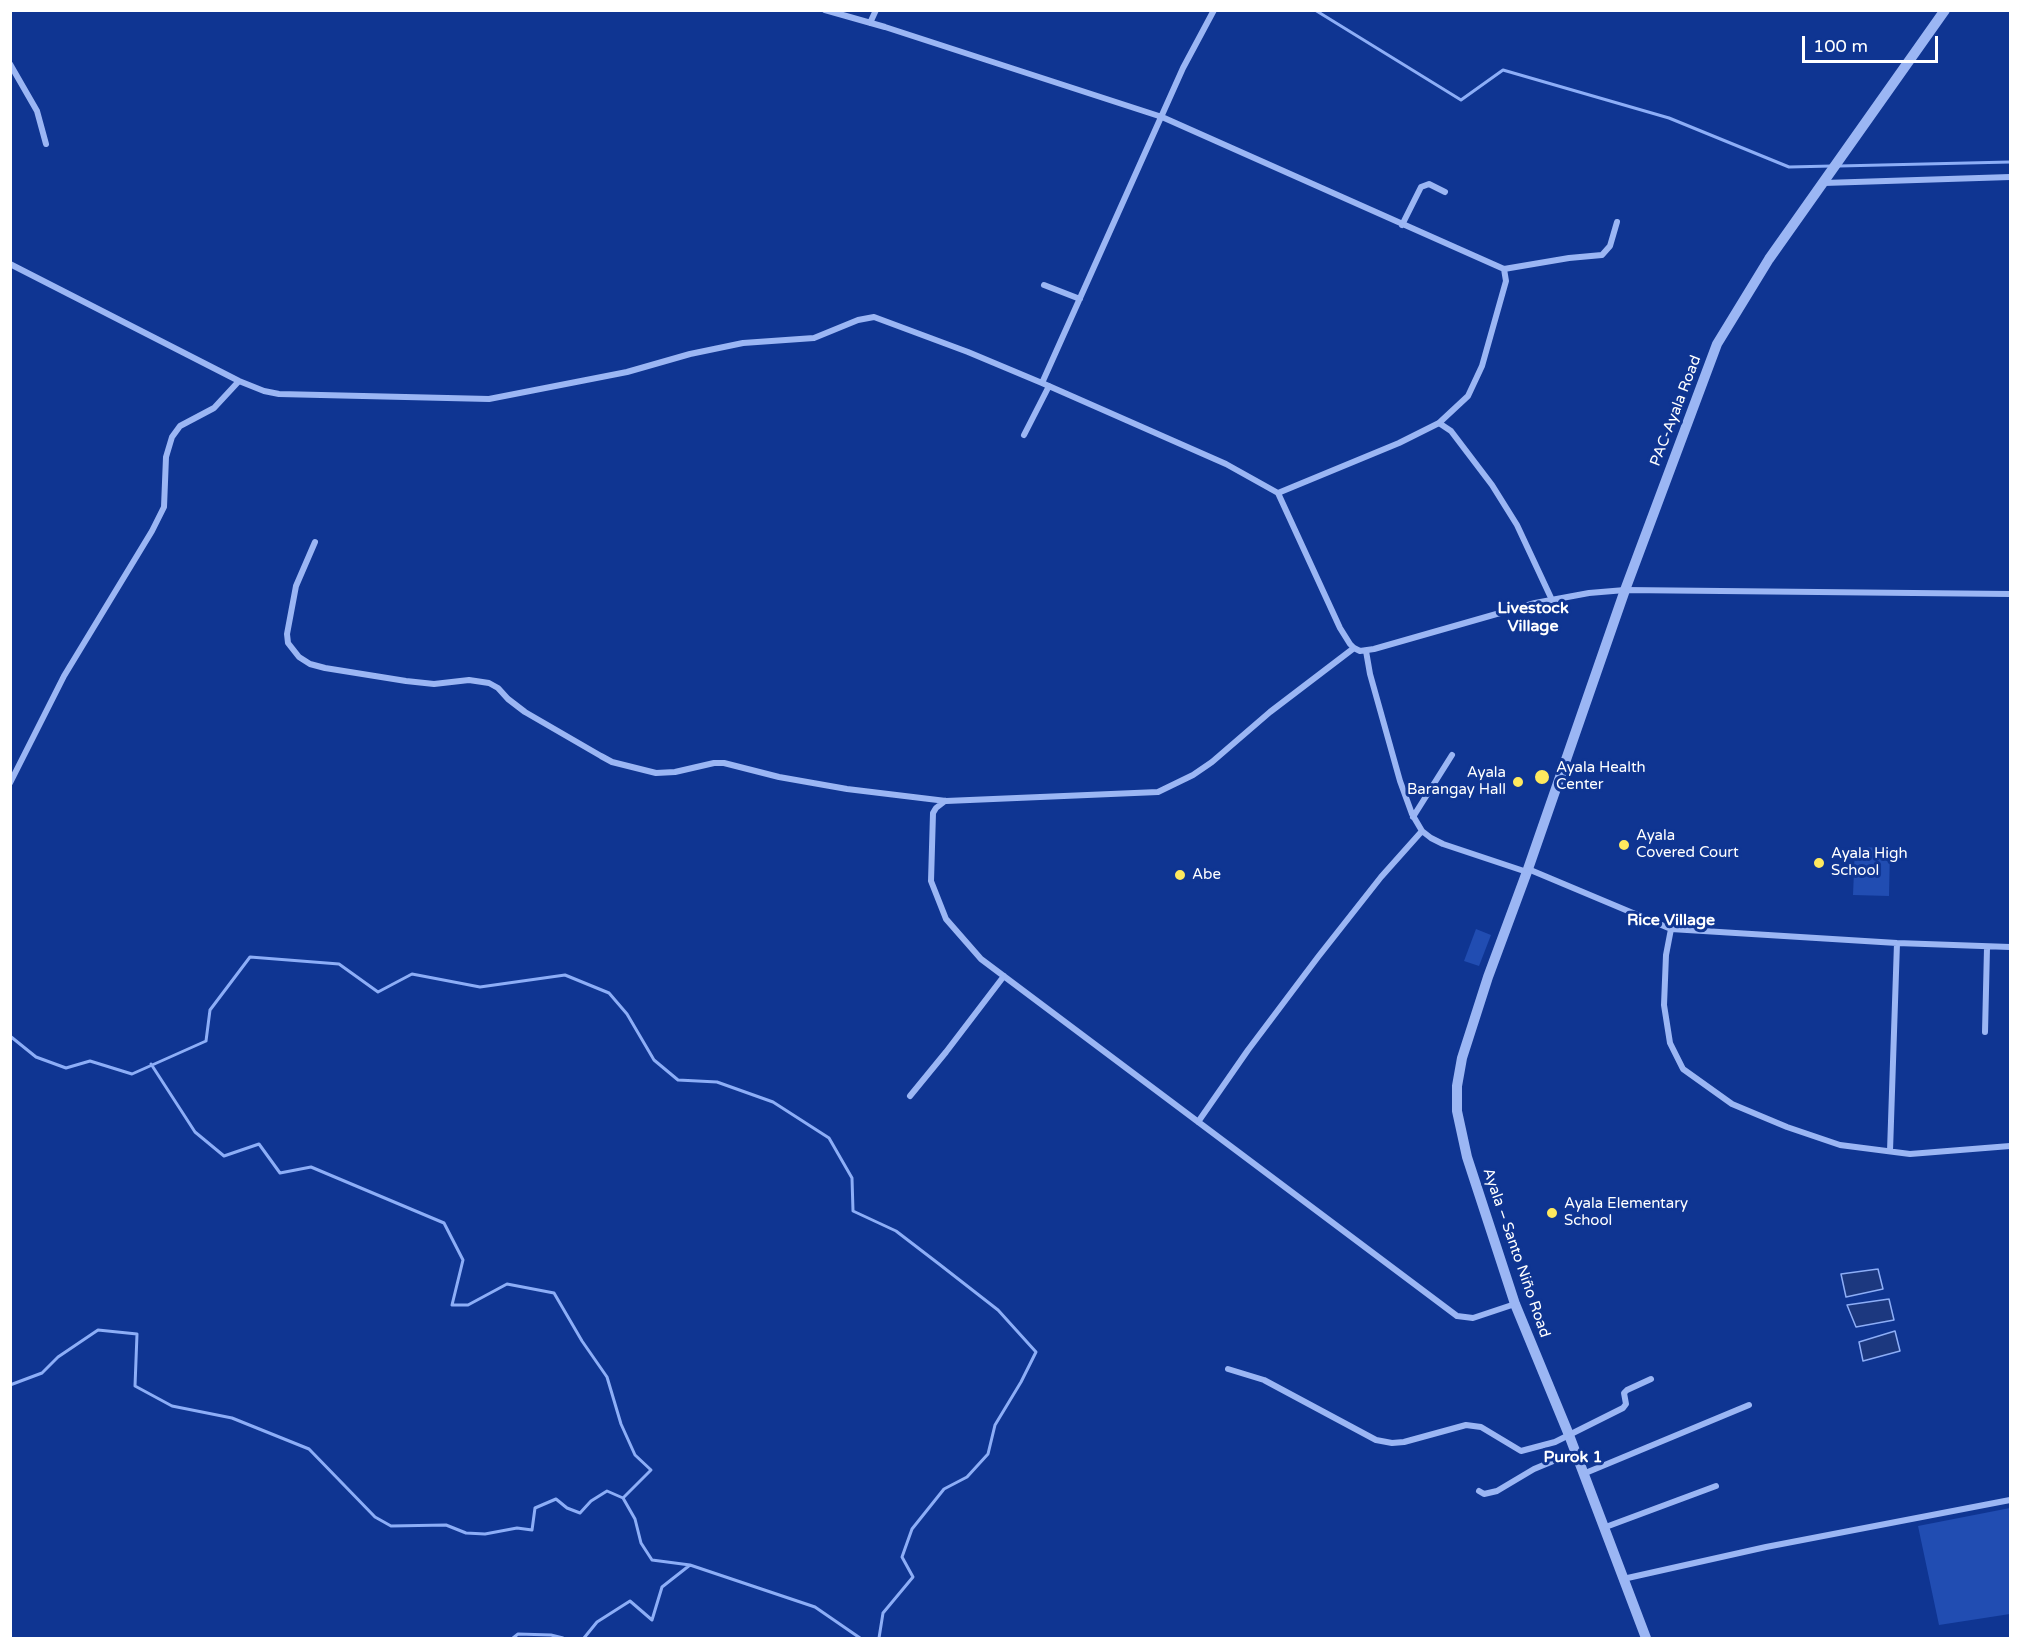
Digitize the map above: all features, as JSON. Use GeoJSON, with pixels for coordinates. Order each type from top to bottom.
{"type":"FeatureCollection","features":[{"type":"Feature","properties":{"kind":"street"},"geometry":{"type":"LineString","coordinates":[[825,10],[1162,117],[1504,269],[1602,255],[1610,246],[1617,222]]}},
{"type":"Feature","properties":{"kind":"street"},"geometry":{"type":"LineString","coordinates":[[870,23],[876,10]]}},
{"type":"Feature","properties":{"kind":"street"},"geometry":{"type":"LineString","coordinates":[[1042,383],[1183,68],[1214,10]]}},
{"type":"Feature","properties":{"kind":"street","name":"PAC-Ayala Road"},"geometry":{"type":"LineString","coordinates":[[1527,871],[1625,590],[1718,344],[1769,259],[1945,10]]}},
{"type":"Feature","properties":{"kind":"street"},"geometry":{"type":"LineString","coordinates":[[10,64],[38,111],[46,144]]}},
{"type":"Feature","properties":{"kind":"street"},"geometry":{"type":"LineString","coordinates":[[1826,180],[2010,177]]}},
{"type":"Feature","properties":{"kind":"street"},"geometry":{"type":"LineString","coordinates":[[1402,225],[1421,187],[1429,184],[1445,192]]}},
{"type":"Feature","properties":{"kind":"street"},"geometry":{"type":"LineString","coordinates":[[10,264],[239,381],[279,394],[489,399],[627,372],[690,354],[743,343],[814,338],[874,316],[1049,386],[1226,464],[1278,493],[1340,628],[1354,648],[1366,651],[1552,600],[1589,593],[1625,590],[2010,594]]}},
{"type":"Feature","properties":{"kind":"street"},"geometry":{"type":"LineString","coordinates":[[1278,493],[1399,443],[1439,423],[1468,396],[1482,366],[1506,281],[1504,269]]}},
{"type":"Feature","properties":{"kind":"street"},"geometry":{"type":"LineString","coordinates":[[1044,285],[1080,299]]}},
{"type":"Feature","properties":{"kind":"street"},"geometry":{"type":"LineString","coordinates":[[10,783],[64,676],[152,531],[164,507],[166,457],[172,437],[180,426],[214,408],[239,381]]}},
{"type":"Feature","properties":{"kind":"street"},"geometry":{"type":"LineString","coordinates":[[1024,435],[1049,386]]}},
{"type":"Feature","properties":{"kind":"street"},"geometry":{"type":"LineString","coordinates":[[1439,423],[1451,431],[1492,485],[1517,525],[1552,600]]}},
{"type":"Feature","properties":{"kind":"street"},"geometry":{"type":"LineString","coordinates":[[315,542],[296,586],[286,634],[292,650],[310,664],[339,671],[434,684],[469,680],[489,683],[520,708],[612,762],[656,773],[724,763],[779,777],[848,789],[946,801],[1151,793],[1168,789],[1212,762],[1270,712],[1354,648]]}},
{"type":"Feature","properties":{"kind":"street"},"geometry":{"type":"LineString","coordinates":[[1366,651],[1370,674],[1400,781],[1413,817],[1422,831],[1443,844],[1527,871],[1671,929],[1987,948],[2010,947]]}},
{"type":"Feature","properties":{"kind":"street"},"geometry":{"type":"LineString","coordinates":[[1413,817],[1452,755]]}},
{"type":"Feature","properties":{"kind":"street"},"geometry":{"type":"LineString","coordinates":[[946,801],[933,813],[932,881],[946,919],[981,959],[1457,1316],[1473,1318],[1515,1304]]}},
{"type":"Feature","properties":{"kind":"street"},"geometry":{"type":"LineString","coordinates":[[1198,1122],[1248,1050],[1318,957],[1381,877],[1422,831]]}},
{"type":"Feature","properties":{"kind":"street","name":"Ayala – Santo Niño Road"},"geometry":{"type":"LineString","coordinates":[[1527,871],[1462,1058],[1457,1086],[1457,1111],[1467,1156],[1515,1304],[1569,1435],[1582,1475],[1646,1638]]}},
{"type":"Feature","properties":{"kind":"street"},"geometry":{"type":"LineString","coordinates":[[1671,929],[1666,955],[1664,1005],[1670,1043],[1683,1069],[1732,1104],[1787,1127],[1840,1144],[1910,1154],[2010,1146]]}},
{"type":"Feature","properties":{"kind":"street"},"geometry":{"type":"LineString","coordinates":[[1890,1151],[1897,943]]}},
{"type":"Feature","properties":{"kind":"street"},"geometry":{"type":"LineString","coordinates":[[1985,1032],[1987,948]]}},
{"type":"Feature","properties":{"kind":"street"},"geometry":{"type":"LineString","coordinates":[[910,1096],[1004,976]]}},
{"type":"Feature","properties":{"kind":"street"},"geometry":{"type":"LineString","coordinates":[[1228,1369],[1264,1380],[1376,1440],[1392,1443],[1404,1442],[1466,1425],[1481,1427],[1521,1451],[1555,1442],[1623,1408],[1626,1404],[1624,1394],[1627,1390],[1651,1379]]}},
{"type":"Feature","properties":{"kind":"street"},"geometry":{"type":"LineString","coordinates":[[1582,1475],[1749,1405]]}},
{"type":"Feature","properties":{"kind":"street"},"geometry":{"type":"LineString","coordinates":[[1479,1491],[1484,1494],[1497,1491],[1534,1469],[1575,1452]]}},
{"type":"Feature","properties":{"kind":"street"},"geometry":{"type":"LineString","coordinates":[[1603,1528],[1716,1486]]}},
{"type":"Feature","properties":{"kind":"street"},"geometry":{"type":"LineString","coordinates":[[1623,1579],[1766,1547],[2010,1500]]}},
{"type":"Feature","properties":{"kind":"shaded area"},"geometry":{"type":"Polygon","coordinates":[[[1855,847],[1890,848],[1889,896],[1853,895],[1855,847]]]}},
{"type":"Feature","properties":{"kind":"shaded area"},"geometry":{"type":"Polygon","coordinates":[[[1476,929],[1491,935],[1479,966],[1464,961],[1476,929]]]}},
{"type":"Feature","properties":{"kind":"shaded area"},"geometry":{"type":"Polygon","coordinates":[[[1878,1269],[1883,1289],[1846,1297],[1841,1274],[1878,1269]]]}},
{"type":"Feature","properties":{"kind":"shaded area"},"geometry":{"type":"Polygon","coordinates":[[[1889,1299],[1894,1320],[1856,1327],[1847,1305],[1889,1299]]]}},
{"type":"Feature","properties":{"kind":"shaded area"},"geometry":{"type":"Polygon","coordinates":[[[1895,1331],[1900,1351],[1863,1361],[1859,1342],[1895,1331]]]}},
{"type":"Feature","properties":{"kind":"shaded area"},"geometry":{"type":"Polygon","coordinates":[[[2010,1508],[2010,1614],[1939,1625],[1918,1526],[2010,1508]]]}},
{"type":"Feature","properties":{"kind":"waterway"},"geometry":{"type":"LineString","coordinates":[[1315,10],[1461,100],[1503,70],[1669,118],[1789,167],[1832,166]]}},
{"type":"Feature","properties":{"kind":"waterway"},"geometry":{"type":"LineString","coordinates":[[1839,166],[2010,162]]}},
{"type":"Feature","properties":{"kind":"waterway"},"geometry":{"type":"LineString","coordinates":[[10,1036],[36,1057],[66,1068],[90,1061],[132,1074],[206,1041],[210,1010],[250,957],[339,964],[378,992],[412,974],[480,987],[565,975],[609,993],[627,1014],[654,1060],[678,1080],[717,1082],[773,1102],[829,1138],[852,1178],[853,1211],[896,1231],[939,1264],[998,1310],[1036,1352],[995,1425],[988,1454],[967,1477],[944,1489],[912,1529],[902,1557],[913,1577],[883,1613],[879,1638]]}},
{"type":"Feature","properties":{"kind":"waterway"},"geometry":{"type":"LineString","coordinates":[[151,1064],[195,1132],[224,1156],[259,1144],[280,1173],[311,1167],[444,1223],[463,1260],[452,1305],[468,1305],[507,1284],[554,1293],[582,1341],[607,1377],[621,1424],[635,1455],[651,1470],[623,1498]]}},
{"type":"Feature","properties":{"kind":"waterway"},"geometry":{"type":"LineString","coordinates":[[10,1385],[42,1373],[58,1357],[98,1330],[137,1334],[135,1386],[172,1406],[232,1418],[309,1449],[375,1517],[391,1526],[446,1525],[466,1533],[485,1534],[517,1528],[532,1530],[535,1508],[556,1499],[567,1508],[580,1513],[591,1501],[607,1491],[623,1498],[635,1519],[641,1543],[652,1560],[690,1565],[815,1607],[860,1638]]}},
{"type":"Feature","properties":{"kind":"waterway"},"geometry":{"type":"LineString","coordinates":[[584,1638],[597,1622],[630,1601],[652,1620],[662,1587],[690,1565]]}},
{"type":"Feature","properties":{"kind":"waterway"},"geometry":{"type":"LineString","coordinates":[[513,1638],[518,1634],[551,1635],[563,1638]]}},
{"type":"Feature","properties":{"kind":"place","name":"Ayala Health Center"},"geometry":{"type":"Point","coordinates":[1542,777]}},
{"type":"Feature","properties":{"kind":"place","name":"Ayala Barangay Hall"},"geometry":{"type":"Point","coordinates":[1518,782]}},
{"type":"Feature","properties":{"kind":"place","name":"Ayala Covered Court"},"geometry":{"type":"Point","coordinates":[1624,845]}},
{"type":"Feature","properties":{"kind":"place","name":"Ayala High School"},"geometry":{"type":"Point","coordinates":[1819,863]}},
{"type":"Feature","properties":{"kind":"place","name":"Abe"},"geometry":{"type":"Point","coordinates":[1180,875]}},
{"type":"Feature","properties":{"kind":"place","name":"Ayala Elementary School"},"geometry":{"type":"Point","coordinates":[1552,1213]}},
{"type":"Feature","properties":{"kind":"district","name":"Livestock Village"},"geometry":{"type":"Point","coordinates":[1533,618]}},
{"type":"Feature","properties":{"kind":"district","name":"Rice Village"},"geometry":{"type":"Point","coordinates":[1671,921]}},
{"type":"Feature","properties":{"kind":"district","name":"Purok 1"},"geometry":{"type":"Point","coordinates":[1573,1458]}}]}
